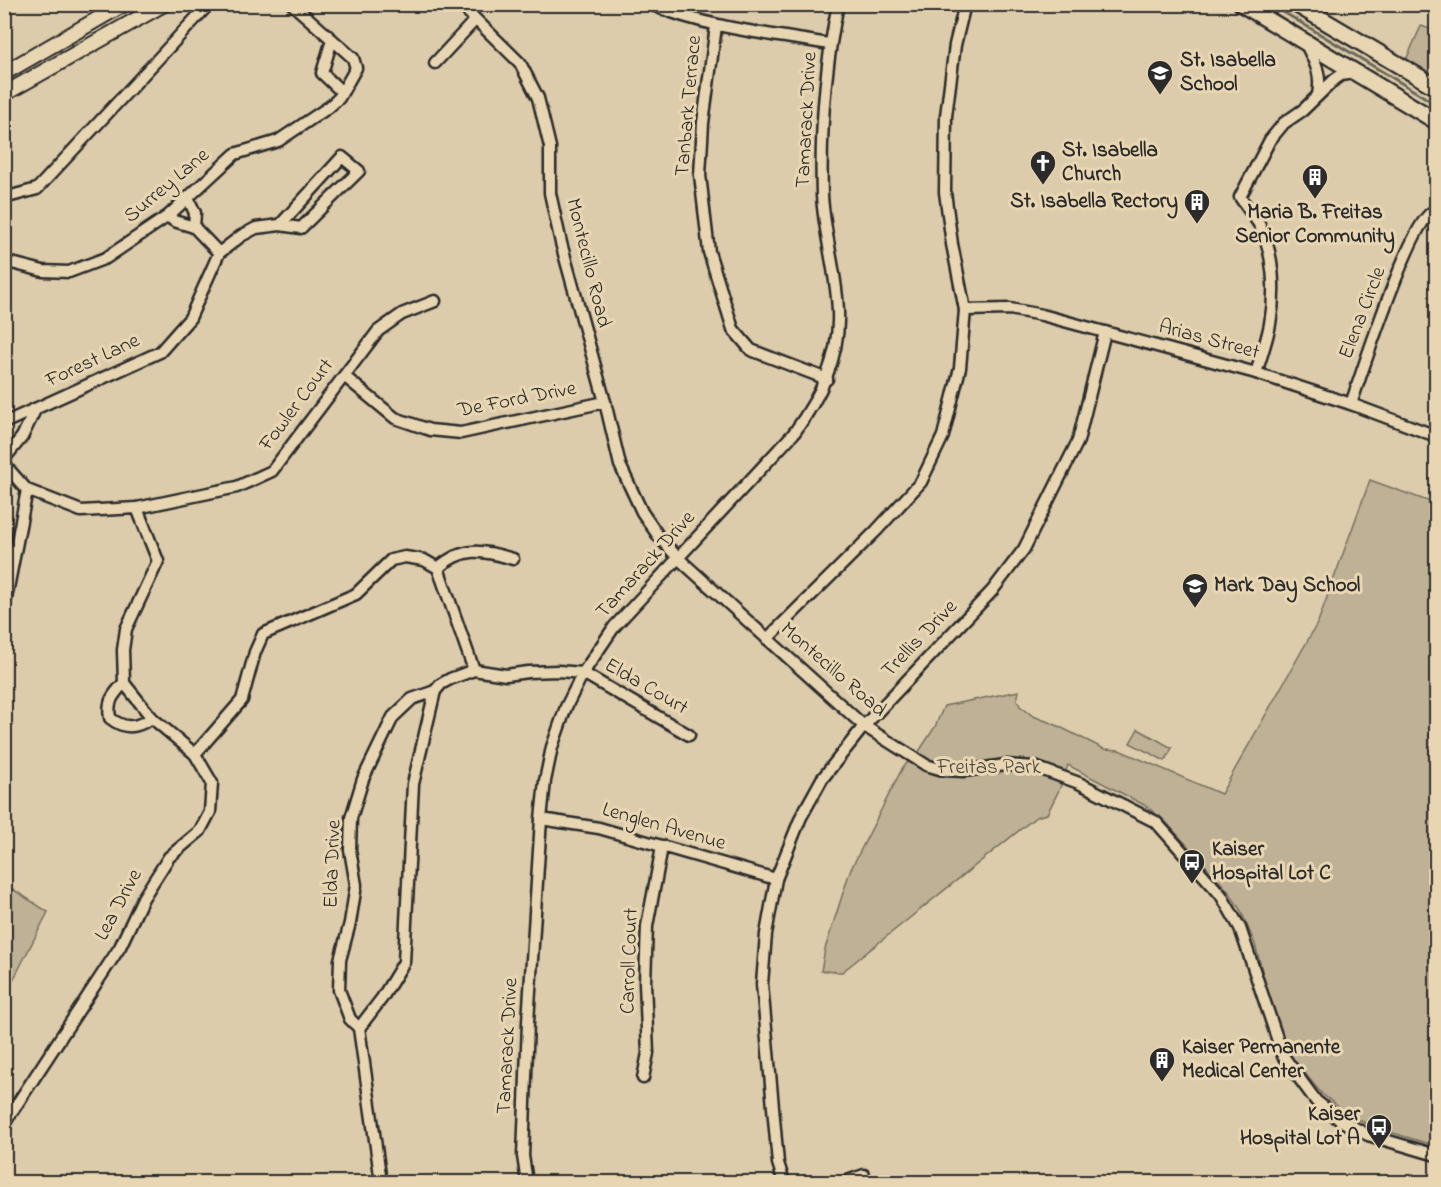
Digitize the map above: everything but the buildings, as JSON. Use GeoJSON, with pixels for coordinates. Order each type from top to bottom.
{"type":"FeatureCollection","features":[{"type":"Feature","properties":{"kind":"main road"},"geometry":{"type":"LineString","coordinates":[[1242,4],[1437,121]]}},
{"type":"Feature","properties":{"kind":"main road"},"geometry":{"type":"LineString","coordinates":[[1296,4],[1437,87]]}},
{"type":"Feature","properties":{"kind":"street"},"geometry":{"type":"LineString","coordinates":[[4,73],[124,4]]}},
{"type":"Feature","properties":{"kind":"street"},"geometry":{"type":"LineString","coordinates":[[4,94],[164,4]]}},
{"type":"Feature","properties":{"kind":"street"},"geometry":{"type":"LineString","coordinates":[[4,198],[37,189],[208,4]]}},
{"type":"Feature","properties":{"kind":"street","name":"Surrey Lane"},"geometry":{"type":"LineString","coordinates":[[4,261],[43,271],[69,272],[106,258],[168,216],[235,154],[278,141],[329,107],[339,98],[356,68],[353,58],[292,4]]}},
{"type":"Feature","properties":{"kind":"street","name":"Montecillo Road"},"geometry":{"type":"LineString","coordinates":[[460,4],[520,63],[541,107],[550,147],[550,193],[561,243],[620,465],[642,512],[659,537],[678,558],[864,726],[926,765],[943,770],[964,771],[1005,765],[1035,767],[1079,783],[1156,822],[1221,895],[1240,928],[1282,1056],[1316,1101],[1340,1120],[1368,1135],[1437,1155]]}},
{"type":"Feature","properties":{"kind":"street"},"geometry":{"type":"LineString","coordinates":[[650,4],[678,16],[716,26],[830,44]]}},
{"type":"Feature","properties":{"kind":"street","name":"Tamarack Drive"},"geometry":{"type":"LineString","coordinates":[[528,1182],[523,1156],[528,1022],[541,819],[552,747],[566,707],[583,673],[614,627],[794,433],[814,406],[827,380],[838,338],[838,310],[822,197],[824,88],[838,4]]}},
{"type":"Feature","properties":{"kind":"street"},"geometry":{"type":"LineString","coordinates":[[767,639],[876,531],[921,482],[943,436],[960,368],[965,310],[952,244],[945,182],[946,116],[955,45],[965,4]]}},
{"type":"Feature","properties":{"kind":"street"},"geometry":{"type":"LineString","coordinates":[[435,63],[475,20]]}},
{"type":"Feature","properties":{"kind":"street","name":"Tanbark Terrace"},"geometry":{"type":"LineString","coordinates":[[716,26],[703,123],[700,175],[709,252],[733,329],[751,350],[827,380]]}},
{"type":"Feature","properties":{"kind":"street"},"geometry":{"type":"LineString","coordinates":[[332,40],[322,73],[342,92]]}},
{"type":"Feature","properties":{"kind":"street"},"geometry":{"type":"LineString","coordinates":[[1306,44],[1318,71],[1320,82],[1317,95]]}},
{"type":"Feature","properties":{"kind":"street"},"geometry":{"type":"LineString","coordinates":[[1256,373],[1270,324],[1272,272],[1268,247],[1259,224],[1240,197],[1270,140],[1284,123],[1303,110],[1341,75],[1353,72]]}},
{"type":"Feature","properties":{"kind":"street"},"geometry":{"type":"LineString","coordinates":[[168,216],[174,221],[194,227],[219,253],[256,228],[280,225],[301,228],[358,171],[342,157],[280,225]]}},
{"type":"Feature","properties":{"kind":"street"},"geometry":{"type":"LineString","coordinates":[[188,198],[195,213],[194,227]]}},
{"type":"Feature","properties":{"kind":"street","name":"Elena Circle"},"geometry":{"type":"LineString","coordinates":[[1351,404],[1388,298],[1419,228],[1426,216],[1431,213],[1437,214]]}},
{"type":"Feature","properties":{"kind":"street","name":"Forest Lane"},"geometry":{"type":"LineString","coordinates":[[9,422],[160,352],[190,318],[219,253]]}},
{"type":"Feature","properties":{"kind":"street","name":"Fowler Court"},"geometry":{"type":"LineString","coordinates":[[137,508],[237,487],[272,471],[378,331],[402,314],[435,301]]}},
{"type":"Feature","properties":{"kind":"street","name":"Arias Street"},"geometry":{"type":"LineString","coordinates":[[965,310],[1010,309],[1042,315],[1256,373],[1351,404],[1437,436]]}},
{"type":"Feature","properties":{"kind":"street","name":"Trellis Drive"},"geometry":{"type":"LineString","coordinates":[[784,1182],[778,1163],[762,984],[766,934],[776,879],[806,807],[822,779],[864,726],[992,591],[1024,549],[1078,441],[1105,332]]}},
{"type":"Feature","properties":{"kind":"street","name":"De Ford Drive"},"geometry":{"type":"LineString","coordinates":[[344,376],[396,418],[430,430],[461,433],[605,402]]}},
{"type":"Feature","properties":{"kind":"street","name":"Forest Lane"},"geometry":{"type":"LineString","coordinates":[[4,459],[22,437],[35,410]]}},
{"type":"Feature","properties":{"kind":"street","name":"Forest Lane"},"geometry":{"type":"LineString","coordinates":[[9,422],[20,428],[22,437]]}},
{"type":"Feature","properties":{"kind":"street"},"geometry":{"type":"LineString","coordinates":[[4,464],[27,490],[81,511],[137,508],[158,561],[126,629],[123,650],[124,683],[108,706],[110,717],[119,725],[140,725],[152,718]]}},
{"type":"Feature","properties":{"kind":"street"},"geometry":{"type":"LineString","coordinates":[[4,609],[27,490]]}},
{"type":"Feature","properties":{"kind":"street"},"geometry":{"type":"LineString","coordinates":[[438,568],[464,552],[489,552],[513,559]]}},
{"type":"Feature","properties":{"kind":"street"},"geometry":{"type":"LineString","coordinates":[[195,754],[242,700],[255,652],[263,634],[356,594],[391,560],[405,557],[424,560],[438,568],[474,670],[506,675],[558,671],[583,673]]}},
{"type":"Feature","properties":{"kind":"street","name":"Elda Drive"},"geometry":{"type":"LineString","coordinates":[[381,1182],[358,1028],[350,1019],[339,990],[340,960],[350,923],[356,885],[350,850],[351,818],[363,779],[393,717],[412,699],[435,691],[450,679],[474,670]]}},
{"type":"Feature","properties":{"kind":"street","name":"Elda Court"},"geometry":{"type":"LineString","coordinates":[[583,673],[688,735]]}},
{"type":"Feature","properties":{"kind":"street","name":"Lea Drive"},"geometry":{"type":"LineString","coordinates":[[4,1124],[120,947],[143,898],[169,857],[200,831],[210,812],[212,783],[195,754],[152,718],[124,683]]}},
{"type":"Feature","properties":{"kind":"street"},"geometry":{"type":"LineString","coordinates":[[358,1028],[382,998],[404,962],[413,784],[435,691]]}},
{"type":"Feature","properties":{"kind":"street","name":"Lenglen Avenue"},"geometry":{"type":"LineString","coordinates":[[541,819],[598,828],[776,879]]}},
{"type":"Feature","properties":{"kind":"street","name":"Carroll Court"},"geometry":{"type":"LineString","coordinates":[[643,1078],[648,1053],[645,982],[647,926],[662,847]]}},
{"type":"Feature","properties":{"kind":"street"},"geometry":{"type":"LineString","coordinates":[[844,1182],[864,1175]]}},
{"type":"Feature","properties":{"kind":"green space"},"geometry":{"type":"Polygon","coordinates":[[[1421,26],[1436,31],[1436,78],[1406,60],[1421,26]]]}},
{"type":"Feature","properties":{"kind":"green space","name":"Freitas Park"},"geometry":{"type":"Polygon","coordinates":[[[1370,480],[1436,504],[1436,1146],[1370,1126],[1345,1112],[1322,1094],[1286,1051],[1275,1020],[1255,944],[1241,911],[1230,893],[1166,822],[1146,806],[1068,765],[1047,814],[1036,817],[842,972],[821,971],[825,949],[850,871],[903,767],[918,753],[935,727],[944,706],[1019,691],[1017,700],[1020,706],[1033,716],[1104,749],[1119,750],[1221,794],[1318,622],[1370,480]]]}},
{"type":"Feature","properties":{"kind":"green space"},"geometry":{"type":"Polygon","coordinates":[[[1138,729],[1172,748],[1165,761],[1130,743],[1138,729]]]}},
{"type":"Feature","properties":{"kind":"green space"},"geometry":{"type":"Polygon","coordinates":[[[5,884],[48,912],[5,996],[5,884]]]}},
{"type":"Feature","properties":{"kind":"waterway"},"geometry":{"type":"LineString","coordinates":[[1270,4],[1436,104]]}},
{"type":"Feature","properties":{"kind":"place","name":"St. Isabella School"},"geometry":{"type":"Point","coordinates":[1160,96]}},
{"type":"Feature","properties":{"kind":"place","name":"St. Isabella Church"},"geometry":{"type":"Point","coordinates":[1043,186]}},
{"type":"Feature","properties":{"kind":"place","name":"Maria B. Freitas Senior Community"},"geometry":{"type":"Point","coordinates":[1315,200]}},
{"type":"Feature","properties":{"kind":"place","name":"St. Isabella Rectory"},"geometry":{"type":"Point","coordinates":[1197,225]}},
{"type":"Feature","properties":{"kind":"place","name":"Mark Day School"},"geometry":{"type":"Point","coordinates":[1195,609]}},
{"type":"Feature","properties":{"kind":"place","name":"Kaiser Hospital Lot C"},"geometry":{"type":"Point","coordinates":[1192,885]}},
{"type":"Feature","properties":{"kind":"place","name":"Kaiser Permanente Medical Center"},"geometry":{"type":"Point","coordinates":[1162,1083]}},
{"type":"Feature","properties":{"kind":"place","name":"Kaiser Hospital Lot A"},"geometry":{"type":"Point","coordinates":[1379,1150]}}]}
